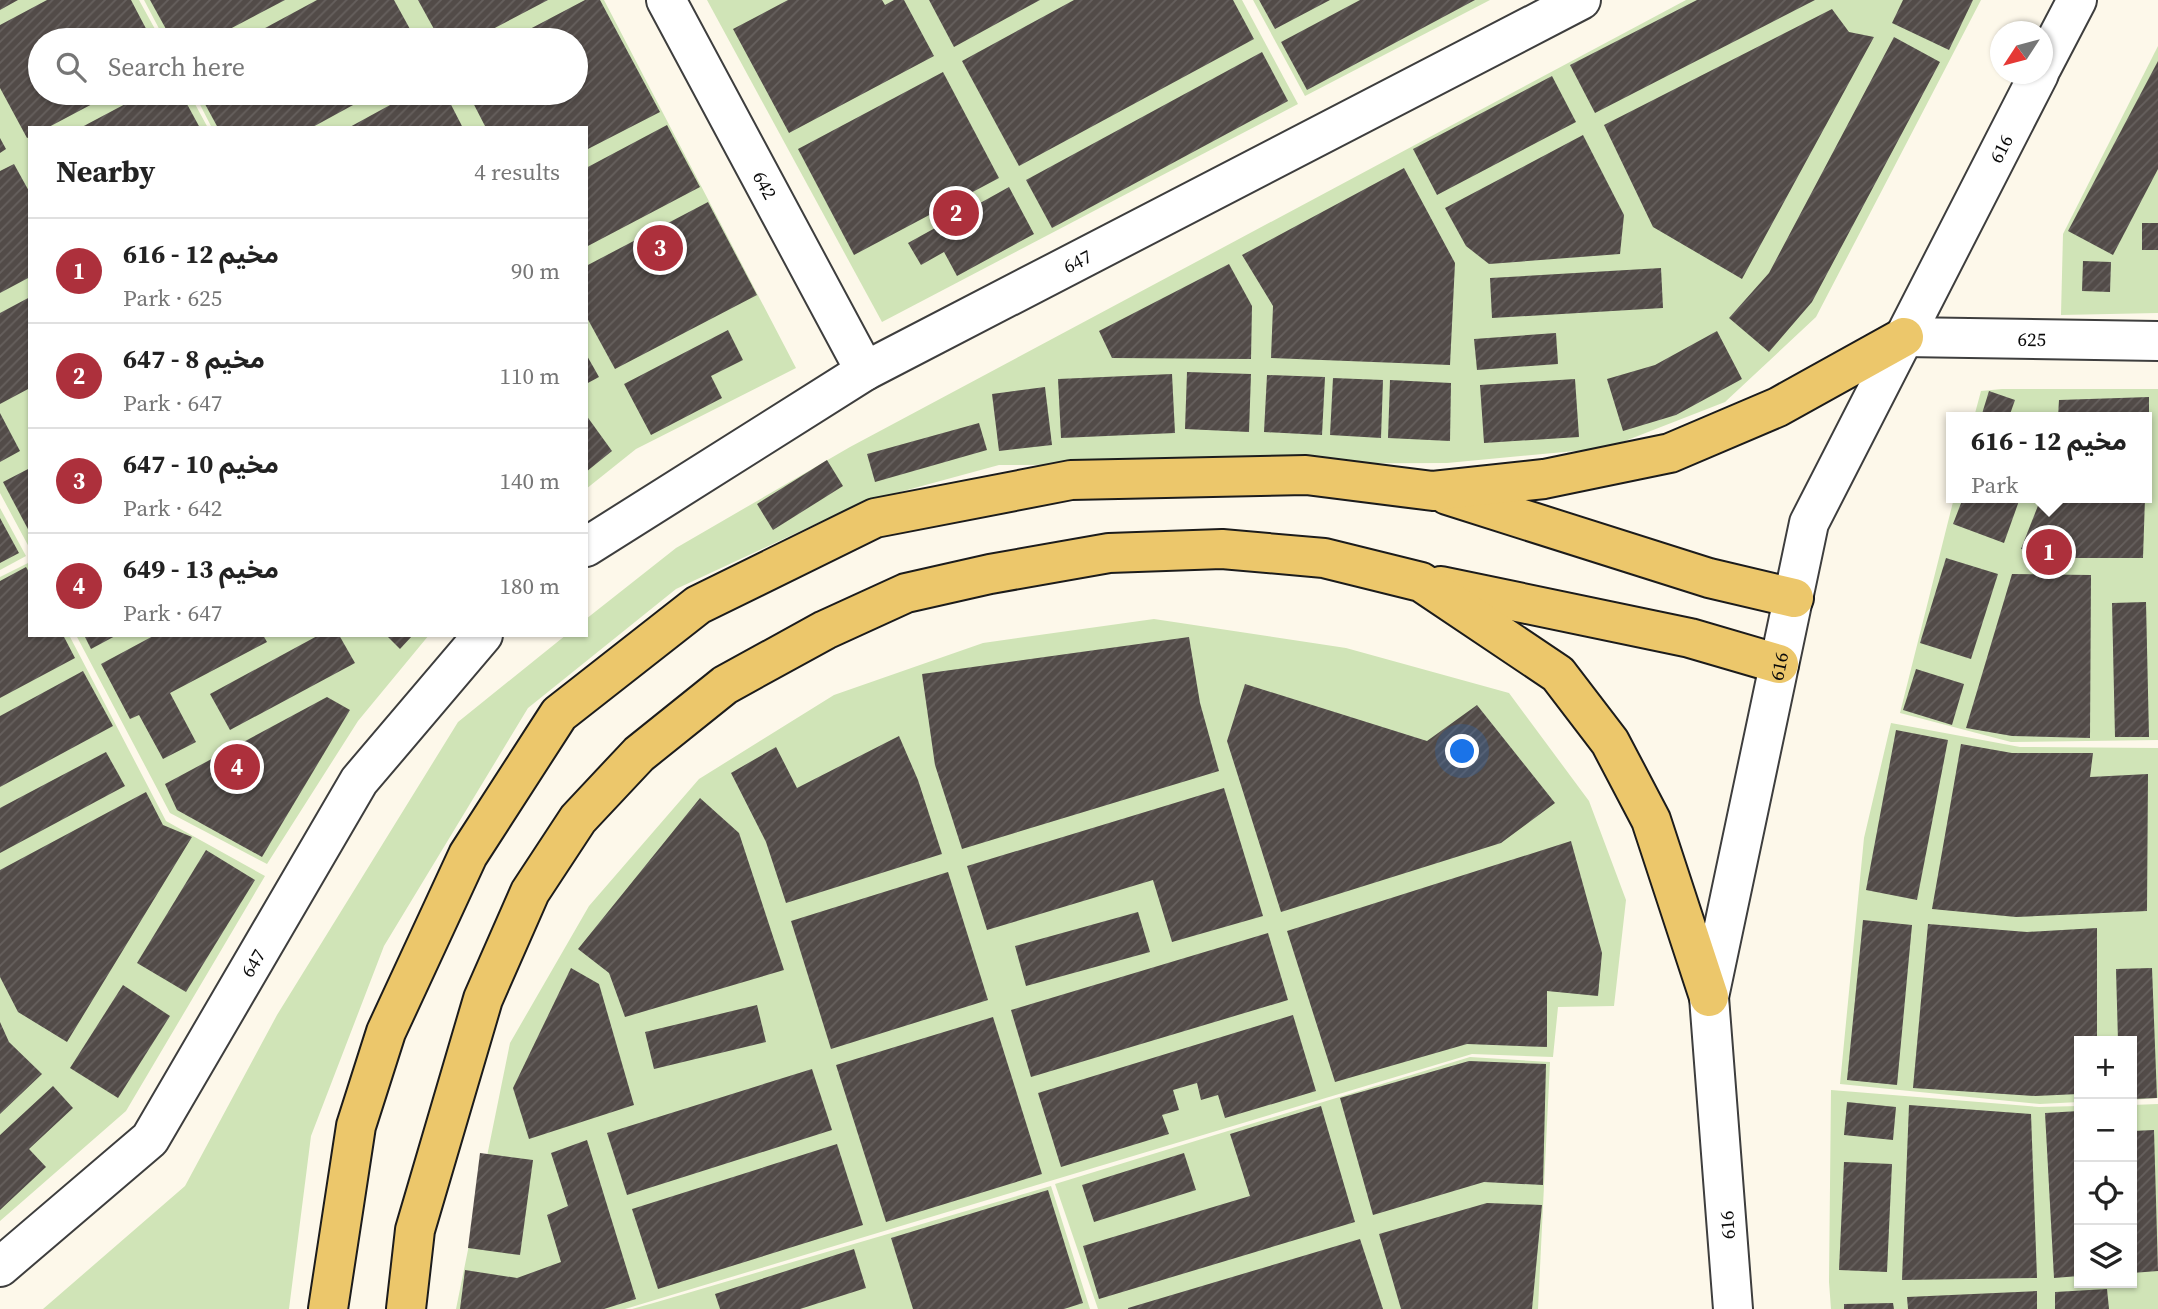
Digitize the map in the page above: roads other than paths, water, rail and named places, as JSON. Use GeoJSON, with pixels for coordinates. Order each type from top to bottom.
{"type":"FeatureCollection","features":[{"type":"Feature","properties":{"kind":"main road"},"geometry":{"type":"LineString","coordinates":[[1433,491],[1544,479],[1670,453],[1778,407],[1904,337]]}},
{"type":"Feature","properties":{"kind":"main road"},"geometry":{"type":"LineString","coordinates":[[328,1309],[356,1126],[386,1032],[468,855],[559,714],[698,605],[875,517],[1071,480],[1306,475],[1433,491],[1709,578],[1794,598]]}},
{"type":"Feature","properties":{"kind":"main road"},"geometry":{"type":"LineString","coordinates":[[406,1309],[415,1230],[483,999],[530,892],[578,819],[639,754],[725,685],[825,630],[906,593],[990,574],[1109,553],[1222,550],[1324,558],[1421,582],[1690,638],[1779,663]]}},
{"type":"Feature","properties":{"kind":"main road"},"geometry":{"type":"LineString","coordinates":[[1421,582],[1558,674],[1610,741],[1651,820],[1709,997]]}},
{"type":"Feature","properties":{"kind":"street","name":"642"},"geometry":{"type":"LineString","coordinates":[[666,0],[865,371]]}},
{"type":"Feature","properties":{"kind":"street","name":"647"},"geometry":{"type":"LineString","coordinates":[[588,546],[865,371],[1581,0]]}},
{"type":"Feature","properties":{"kind":"street"},"geometry":{"type":"LineString","coordinates":[[2053,46],[2077,0]]}},
{"type":"Feature","properties":{"kind":"street","name":"616"},"geometry":{"type":"LineString","coordinates":[[1733,1309],[1709,997],[1809,523],[2034,84]]}},
{"type":"Feature","properties":{"kind":"street","name":"625"},"geometry":{"type":"LineString","coordinates":[[1904,337],[2158,341]]}},
{"type":"Feature","properties":{"kind":"street","name":"647"},"geometry":{"type":"LineString","coordinates":[[0,1267],[150,1139],[359,781],[481,637]]}},
{"type":"Feature","properties":{"kind":"place","name":"مخيم 8 - 647"},"geometry":{"type":"Point","coordinates":[956,213]}},
{"type":"Feature","properties":{"kind":"place","name":"مخيم 10 - 647"},"geometry":{"type":"Point","coordinates":[660,248]}},
{"type":"Feature","properties":{"kind":"place","name":"مخيم 12 - 616"},"geometry":{"type":"Point","coordinates":[2049,552]}},
{"type":"Feature","properties":{"kind":"place","name":"مخيم 13 - 649"},"geometry":{"type":"Point","coordinates":[237,767]}}]}
